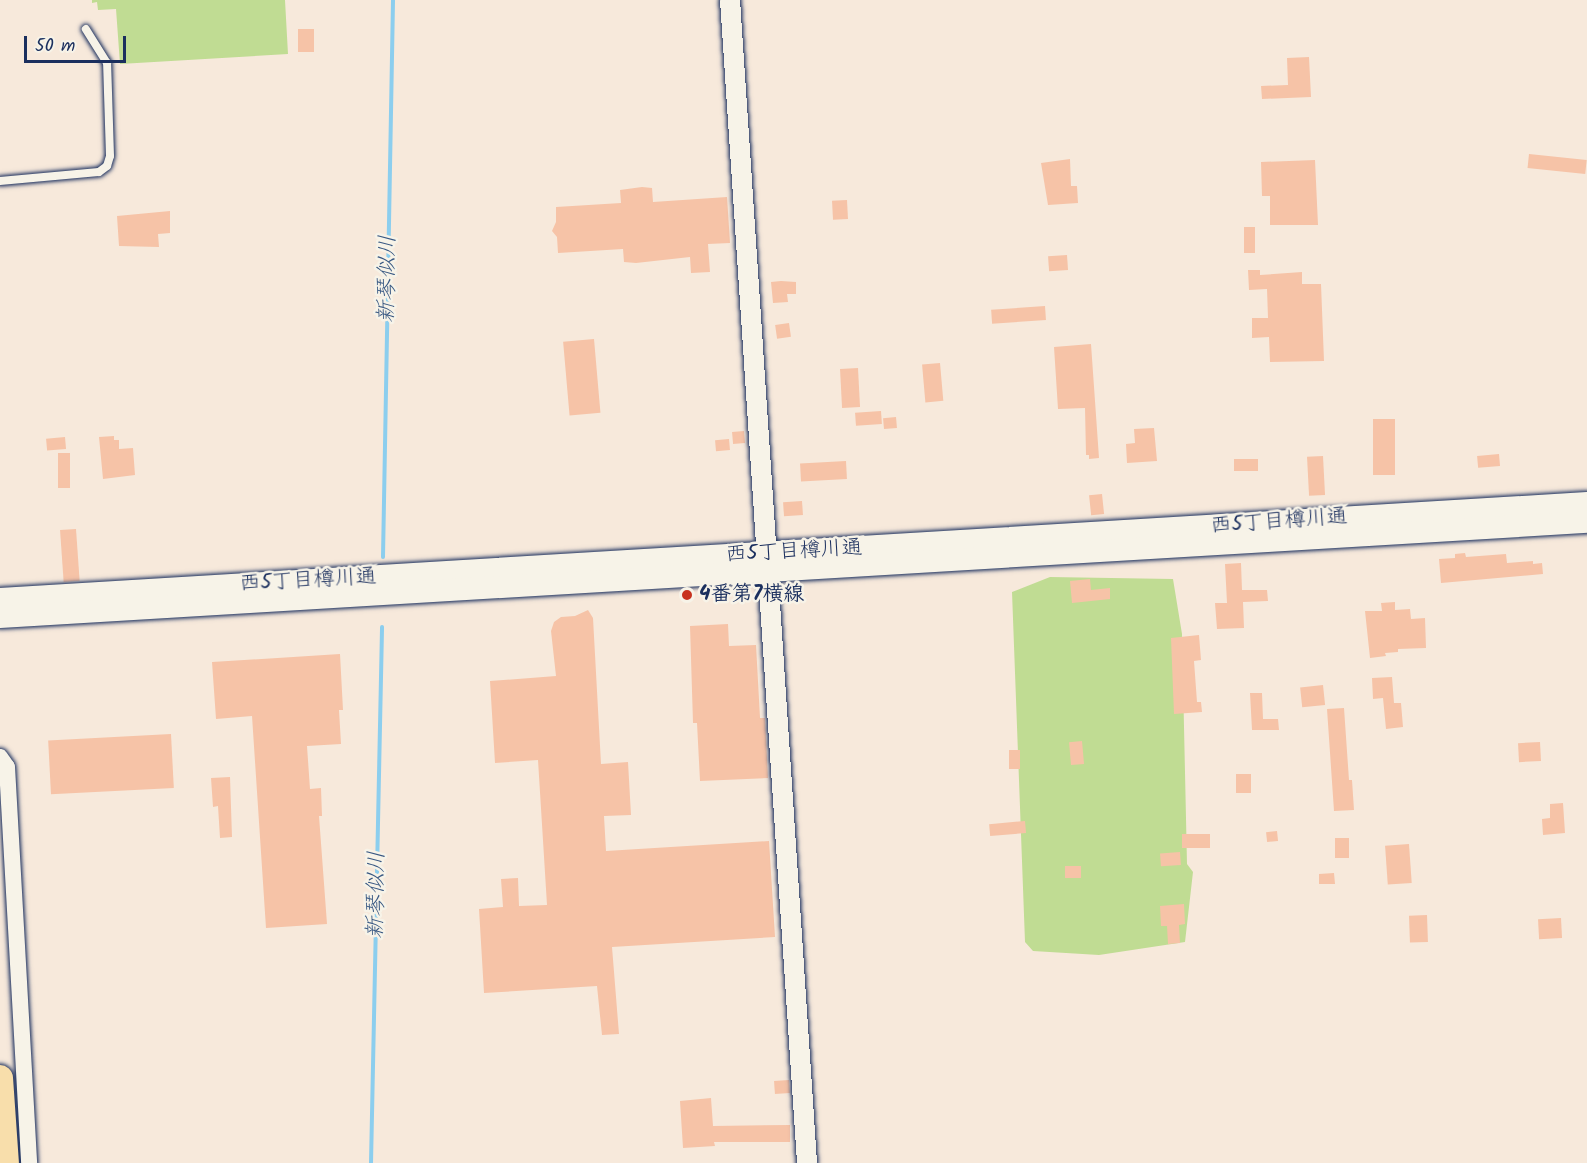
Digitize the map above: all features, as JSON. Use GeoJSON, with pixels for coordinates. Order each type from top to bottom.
{"type":"FeatureCollection","features":[{"type":"Feature","properties":{"kind":"main road","name":"西5丁目樽川通"},"geometry":{"type":"LineString","coordinates":[[0,617],[1587,503]]}},
{"type":"Feature","properties":{"kind":"main road","name":"西5丁目樽川通"},"geometry":{"type":"LineString","coordinates":[[0,599],[1587,522]]}},
{"type":"Feature","properties":{"kind":"main road"},"geometry":{"type":"LineString","coordinates":[[0,1078],[6,1163]]}},
{"type":"Feature","properties":{"kind":"street"},"geometry":{"type":"LineString","coordinates":[[730,0],[807,1163]]}},
{"type":"Feature","properties":{"kind":"street"},"geometry":{"type":"LineString","coordinates":[[0,757],[7,767],[29,1163]]}},
{"type":"Feature","properties":{"kind":"lane"},"geometry":{"type":"LineString","coordinates":[[0,181],[99,172],[107,166],[110,156],[107,63],[86,29]]}},
{"type":"Feature","properties":{"kind":"green space"},"geometry":{"type":"Polygon","coordinates":[[[92,0],[285,0],[288,54],[120,64],[116,9],[98,10],[97,2],[92,3],[92,0]]]}},
{"type":"Feature","properties":{"kind":"green space"},"geometry":{"type":"Polygon","coordinates":[[[1050,577],[1173,579],[1182,634],[1187,864],[1193,872],[1185,942],[1099,955],[1033,951],[1025,942],[1012,592],[1050,577]]]}},
{"type":"Feature","properties":{"kind":"building"},"geometry":{"type":"Polygon","coordinates":[[[298,29],[314,29],[314,52],[298,52],[298,29]]]}},
{"type":"Feature","properties":{"kind":"building"},"geometry":{"type":"Polygon","coordinates":[[[1309,57],[1311,97],[1262,99],[1261,86],[1288,85],[1287,58],[1309,57]]]}},
{"type":"Feature","properties":{"kind":"building"},"geometry":{"type":"Polygon","coordinates":[[[1529,154],[1587,160],[1585,174],[1528,168],[1529,154]]]}},
{"type":"Feature","properties":{"kind":"building"},"geometry":{"type":"Polygon","coordinates":[[[1070,159],[1071,186],[1077,186],[1078,203],[1048,205],[1041,163],[1070,159]]]}},
{"type":"Feature","properties":{"kind":"building"},"geometry":{"type":"Polygon","coordinates":[[[1315,160],[1318,225],[1270,225],[1270,196],[1262,196],[1261,162],[1315,160]]]}},
{"type":"Feature","properties":{"kind":"building"},"geometry":{"type":"Polygon","coordinates":[[[652,188],[653,202],[727,197],[730,243],[708,244],[710,272],[691,273],[690,257],[636,263],[624,262],[623,249],[558,253],[557,237],[552,231],[556,222],[556,207],[621,203],[620,190],[652,188]]]}},
{"type":"Feature","properties":{"kind":"building"},"geometry":{"type":"Polygon","coordinates":[[[847,200],[848,219],[833,220],[832,201],[847,200]]]}},
{"type":"Feature","properties":{"kind":"building"},"geometry":{"type":"Polygon","coordinates":[[[170,211],[170,233],[158,234],[159,247],[119,246],[117,216],[170,211]]]}},
{"type":"Feature","properties":{"kind":"building"},"geometry":{"type":"Polygon","coordinates":[[[1244,227],[1255,227],[1255,253],[1244,253],[1244,227]]]}},
{"type":"Feature","properties":{"kind":"building"},"geometry":{"type":"Polygon","coordinates":[[[1067,255],[1068,270],[1049,271],[1048,256],[1067,255]]]}},
{"type":"Feature","properties":{"kind":"building"},"geometry":{"type":"Polygon","coordinates":[[[1248,270],[1260,270],[1260,275],[1302,272],[1302,284],[1321,284],[1324,361],[1270,362],[1269,337],[1252,338],[1252,318],[1268,318],[1267,289],[1249,290],[1248,270]]]}},
{"type":"Feature","properties":{"kind":"building"},"geometry":{"type":"Polygon","coordinates":[[[771,282],[796,282],[796,294],[787,294],[788,302],[773,303],[771,282]]]}},
{"type":"Feature","properties":{"kind":"building"},"geometry":{"type":"Polygon","coordinates":[[[1045,306],[1046,320],[992,324],[991,310],[1045,306]]]}},
{"type":"Feature","properties":{"kind":"building"},"geometry":{"type":"Polygon","coordinates":[[[789,323],[791,337],[777,339],[775,325],[789,323]]]}},
{"type":"Feature","properties":{"kind":"building"},"geometry":{"type":"Polygon","coordinates":[[[594,339],[600,413],[570,415],[563,342],[594,339]]]}},
{"type":"Feature","properties":{"kind":"building"},"geometry":{"type":"Polygon","coordinates":[[[1091,344],[1099,458],[1089,459],[1089,455],[1086,455],[1085,408],[1058,409],[1054,347],[1091,344]]]}},
{"type":"Feature","properties":{"kind":"building"},"geometry":{"type":"Polygon","coordinates":[[[940,363],[943,401],[925,402],[922,365],[940,363]]]}},
{"type":"Feature","properties":{"kind":"building"},"geometry":{"type":"Polygon","coordinates":[[[858,368],[860,407],[842,408],[840,369],[858,368]]]}},
{"type":"Feature","properties":{"kind":"building"},"geometry":{"type":"Polygon","coordinates":[[[881,411],[882,424],[856,426],[855,413],[881,411]]]}},
{"type":"Feature","properties":{"kind":"building"},"geometry":{"type":"Polygon","coordinates":[[[896,417],[897,428],[884,429],[883,418],[896,417]]]}},
{"type":"Feature","properties":{"kind":"building"},"geometry":{"type":"Polygon","coordinates":[[[1373,419],[1395,419],[1395,475],[1373,475],[1373,419]]]}},
{"type":"Feature","properties":{"kind":"building"},"geometry":{"type":"Polygon","coordinates":[[[1154,428],[1157,461],[1127,463],[1126,444],[1135,443],[1134,429],[1154,428]]]}},
{"type":"Feature","properties":{"kind":"building"},"geometry":{"type":"Polygon","coordinates":[[[744,431],[745,443],[733,444],[732,432],[744,431]]]}},
{"type":"Feature","properties":{"kind":"building"},"geometry":{"type":"Polygon","coordinates":[[[114,436],[114,440],[119,440],[119,449],[133,448],[135,475],[103,479],[99,437],[114,436]]]}},
{"type":"Feature","properties":{"kind":"building"},"geometry":{"type":"Polygon","coordinates":[[[65,437],[66,449],[47,451],[46,439],[65,437]]]}},
{"type":"Feature","properties":{"kind":"building"},"geometry":{"type":"Polygon","coordinates":[[[729,439],[730,450],[716,451],[715,440],[729,439]]]}},
{"type":"Feature","properties":{"kind":"building"},"geometry":{"type":"Polygon","coordinates":[[[58,453],[70,453],[70,488],[58,488],[58,453]]]}},
{"type":"Feature","properties":{"kind":"building"},"geometry":{"type":"Polygon","coordinates":[[[1499,454],[1500,466],[1478,468],[1477,456],[1499,454]]]}},
{"type":"Feature","properties":{"kind":"building"},"geometry":{"type":"Polygon","coordinates":[[[1323,456],[1325,495],[1309,496],[1307,457],[1323,456]]]}},
{"type":"Feature","properties":{"kind":"building"},"geometry":{"type":"Polygon","coordinates":[[[1234,459],[1258,459],[1258,471],[1234,471],[1234,459]]]}},
{"type":"Feature","properties":{"kind":"building"},"geometry":{"type":"Polygon","coordinates":[[[846,461],[847,479],[801,481],[800,463],[846,461]]]}},
{"type":"Feature","properties":{"kind":"building"},"geometry":{"type":"Polygon","coordinates":[[[1102,494],[1104,514],[1091,515],[1089,495],[1102,494]]]}},
{"type":"Feature","properties":{"kind":"building"},"geometry":{"type":"Polygon","coordinates":[[[802,501],[803,515],[784,516],[783,502],[802,501]]]}},
{"type":"Feature","properties":{"kind":"building"},"geometry":{"type":"Polygon","coordinates":[[[76,529],[80,581],[64,582],[60,530],[76,529]]]}},
{"type":"Feature","properties":{"kind":"building"},"geometry":{"type":"Polygon","coordinates":[[[1465,553],[1466,557],[1506,554],[1507,563],[1533,561],[1533,564],[1542,563],[1543,574],[1441,583],[1439,559],[1455,558],[1455,554],[1465,553]]]}},
{"type":"Feature","properties":{"kind":"building"},"geometry":{"type":"Polygon","coordinates":[[[1241,563],[1242,590],[1267,590],[1268,601],[1243,602],[1244,628],[1217,629],[1215,603],[1227,603],[1225,564],[1241,563]]]}},
{"type":"Feature","properties":{"kind":"building"},"geometry":{"type":"Polygon","coordinates":[[[1090,579],[1091,590],[1110,588],[1110,599],[1072,603],[1070,581],[1090,579]]]}},
{"type":"Feature","properties":{"kind":"building"},"geometry":{"type":"Polygon","coordinates":[[[1395,602],[1395,610],[1410,609],[1411,619],[1425,618],[1426,648],[1398,649],[1398,652],[1385,653],[1386,656],[1370,658],[1365,611],[1382,611],[1381,603],[1395,602]]]}},
{"type":"Feature","properties":{"kind":"building"},"geometry":{"type":"Polygon","coordinates":[[[588,610],[593,618],[601,764],[628,762],[631,815],[604,816],[606,851],[769,841],[775,937],[612,947],[619,1034],[602,1035],[597,986],[484,993],[479,909],[503,907],[501,879],[518,878],[519,906],[547,905],[538,760],[495,763],[490,681],[556,676],[551,631],[554,622],[561,617],[575,616],[588,610]]]}},
{"type":"Feature","properties":{"kind":"building"},"geometry":{"type":"Polygon","coordinates":[[[728,624],[729,646],[756,645],[760,718],[765,718],[768,778],[700,781],[697,723],[693,723],[690,626],[728,624]]]}},
{"type":"Feature","properties":{"kind":"building"},"geometry":{"type":"Polygon","coordinates":[[[1199,635],[1201,660],[1194,661],[1197,702],[1201,702],[1202,712],[1174,714],[1171,638],[1199,635]]]}},
{"type":"Feature","properties":{"kind":"building"},"geometry":{"type":"Polygon","coordinates":[[[340,654],[343,710],[339,710],[341,744],[307,746],[310,789],[321,788],[322,816],[319,816],[327,924],[266,928],[252,716],[216,719],[212,662],[340,654]]]}},
{"type":"Feature","properties":{"kind":"building"},"geometry":{"type":"Polygon","coordinates":[[[1392,677],[1394,703],[1401,703],[1403,727],[1386,729],[1383,698],[1373,699],[1372,678],[1392,677]]]}},
{"type":"Feature","properties":{"kind":"building"},"geometry":{"type":"Polygon","coordinates":[[[1323,685],[1325,705],[1302,707],[1300,687],[1323,685]]]}},
{"type":"Feature","properties":{"kind":"building"},"geometry":{"type":"Polygon","coordinates":[[[1250,693],[1262,693],[1263,719],[1278,719],[1279,730],[1252,730],[1250,693]]]}},
{"type":"Feature","properties":{"kind":"building"},"geometry":{"type":"Polygon","coordinates":[[[1344,708],[1349,780],[1352,780],[1354,810],[1334,811],[1327,709],[1344,708]]]}},
{"type":"Feature","properties":{"kind":"building"},"geometry":{"type":"Polygon","coordinates":[[[171,734],[174,788],[51,794],[48,740],[171,734]]]}},
{"type":"Feature","properties":{"kind":"building"},"geometry":{"type":"Polygon","coordinates":[[[1082,741],[1084,764],[1071,765],[1069,742],[1082,741]]]}},
{"type":"Feature","properties":{"kind":"building"},"geometry":{"type":"Polygon","coordinates":[[[1540,742],[1541,761],[1519,762],[1518,743],[1540,742]]]}},
{"type":"Feature","properties":{"kind":"building"},"geometry":{"type":"Polygon","coordinates":[[[1009,750],[1020,750],[1020,769],[1009,769],[1009,750]]]}},
{"type":"Feature","properties":{"kind":"building"},"geometry":{"type":"Polygon","coordinates":[[[1236,774],[1251,774],[1251,793],[1236,793],[1236,774]]]}},
{"type":"Feature","properties":{"kind":"building"},"geometry":{"type":"Polygon","coordinates":[[[230,777],[232,837],[220,838],[218,806],[213,807],[211,778],[230,777]]]}},
{"type":"Feature","properties":{"kind":"building"},"geometry":{"type":"Polygon","coordinates":[[[1563,803],[1565,833],[1543,835],[1542,819],[1550,818],[1550,804],[1563,803]]]}},
{"type":"Feature","properties":{"kind":"building"},"geometry":{"type":"Polygon","coordinates":[[[1025,821],[1026,833],[990,836],[989,824],[1025,821]]]}},
{"type":"Feature","properties":{"kind":"building"},"geometry":{"type":"Polygon","coordinates":[[[1277,831],[1278,841],[1267,842],[1266,832],[1277,831]]]}},
{"type":"Feature","properties":{"kind":"building"},"geometry":{"type":"Polygon","coordinates":[[[1182,834],[1210,834],[1210,848],[1182,848],[1182,834]]]}},
{"type":"Feature","properties":{"kind":"building"},"geometry":{"type":"Polygon","coordinates":[[[1335,838],[1349,838],[1349,858],[1335,858],[1335,838]]]}},
{"type":"Feature","properties":{"kind":"building"},"geometry":{"type":"Polygon","coordinates":[[[1409,844],[1412,883],[1388,885],[1385,846],[1409,844]]]}},
{"type":"Feature","properties":{"kind":"building"},"geometry":{"type":"Polygon","coordinates":[[[1180,852],[1181,865],[1161,866],[1160,853],[1180,852]]]}},
{"type":"Feature","properties":{"kind":"building"},"geometry":{"type":"Polygon","coordinates":[[[1065,866],[1081,866],[1081,878],[1065,878],[1065,866]]]}},
{"type":"Feature","properties":{"kind":"building"},"geometry":{"type":"Polygon","coordinates":[[[1334,873],[1335,884],[1319,884],[1319,874],[1334,873]]]}},
{"type":"Feature","properties":{"kind":"building"},"geometry":{"type":"Polygon","coordinates":[[[1184,904],[1185,924],[1179,925],[1180,943],[1168,944],[1167,926],[1161,926],[1160,906],[1184,904]]]}},
{"type":"Feature","properties":{"kind":"building"},"geometry":{"type":"Polygon","coordinates":[[[1427,915],[1428,942],[1410,943],[1409,916],[1427,915]]]}},
{"type":"Feature","properties":{"kind":"building"},"geometry":{"type":"Polygon","coordinates":[[[1561,918],[1562,938],[1539,939],[1538,919],[1561,918]]]}},
{"type":"Feature","properties":{"kind":"building"},"geometry":{"type":"Polygon","coordinates":[[[789,1080],[790,1093],[775,1094],[774,1081],[789,1080]]]}},
{"type":"Feature","properties":{"kind":"building"},"geometry":{"type":"Polygon","coordinates":[[[711,1098],[713,1126],[790,1125],[790,1142],[714,1142],[715,1146],[683,1148],[680,1101],[711,1098]]]}},
{"type":"Feature","properties":{"kind":"waterway","name":"新琴似川"},"geometry":{"type":"LineString","coordinates":[[383,557],[393,0]]}},
{"type":"Feature","properties":{"kind":"waterway","name":"新琴似川"},"geometry":{"type":"LineString","coordinates":[[371,1163],[382,627]]}},
{"type":"Feature","properties":{"kind":"place","name":"4番第7横線"},"geometry":{"type":"Point","coordinates":[687,595]}}]}
